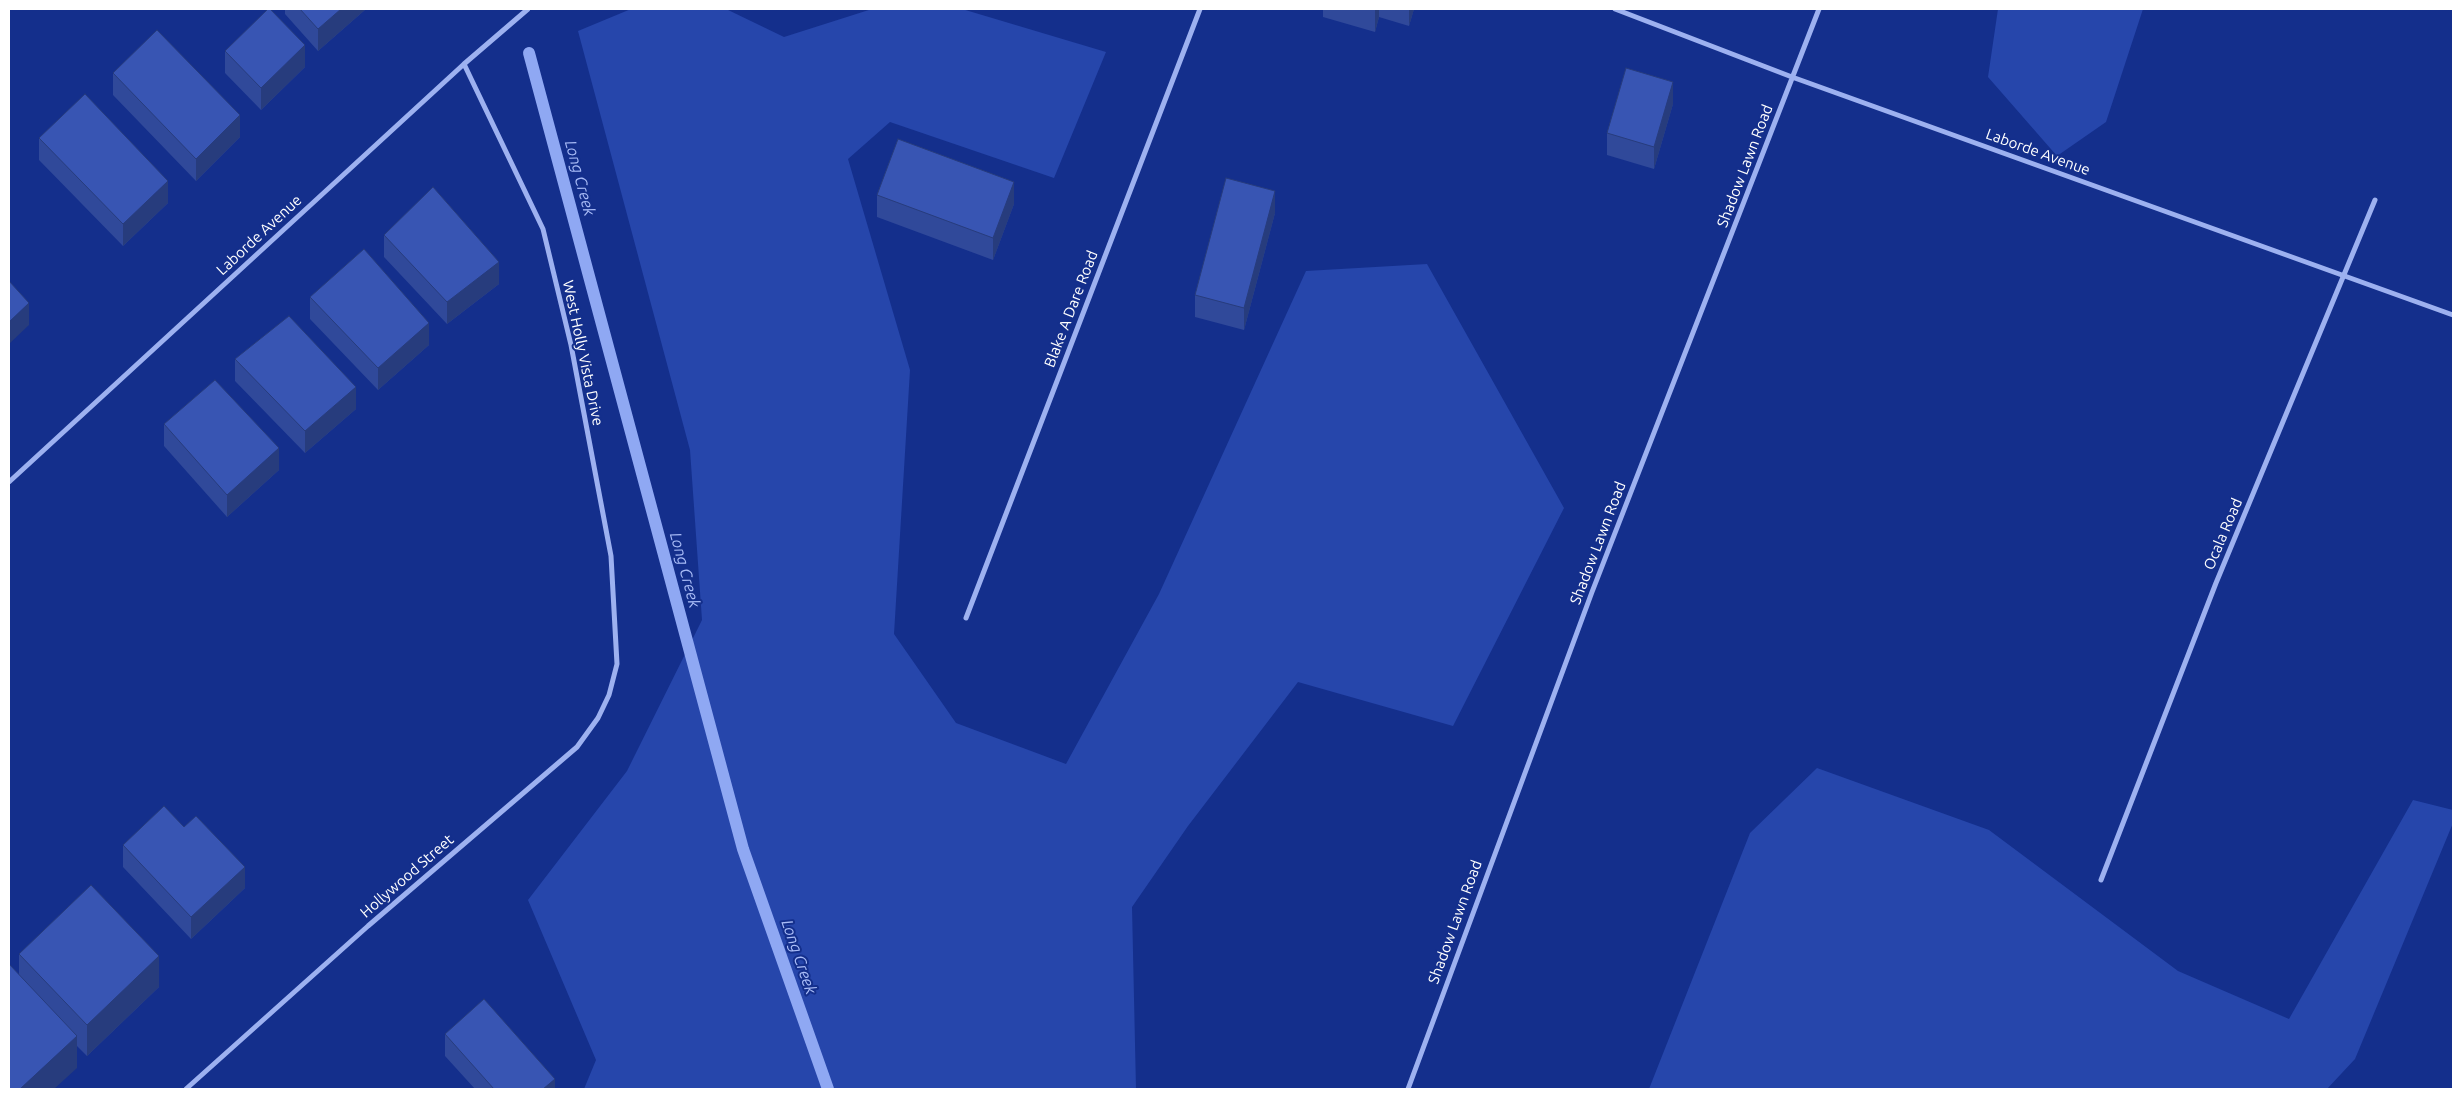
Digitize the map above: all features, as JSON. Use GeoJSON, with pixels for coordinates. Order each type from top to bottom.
{"type":"FeatureCollection","features":[{"type":"Feature","properties":{"kind":"street","name":"Laborde Avenue"},"geometry":{"type":"LineString","coordinates":[[9,482],[464,64],[528,9]]}},
{"type":"Feature","properties":{"kind":"street","name":"Blake A Dare Road"},"geometry":{"type":"LineString","coordinates":[[966,618],[1200,9]]}},
{"type":"Feature","properties":{"kind":"street","name":"Laborde Avenue"},"geometry":{"type":"LineString","coordinates":[[1615,9],[1792,77],[2453,315]]}},
{"type":"Feature","properties":{"kind":"street","name":"Shadow Lawn Road"},"geometry":{"type":"LineString","coordinates":[[1408,1089],[1592,592],[1819,9]]}},
{"type":"Feature","properties":{"kind":"street","name":"West Holly Vista Drive"},"geometry":{"type":"LineString","coordinates":[[464,64],[543,229],[570,345],[611,556],[617,664]]}},
{"type":"Feature","properties":{"kind":"street","name":"Ocala Road"},"geometry":{"type":"LineString","coordinates":[[2101,880],[2216,583],[2376,200]]}},
{"type":"Feature","properties":{"kind":"street","name":"Hollywood Street"},"geometry":{"type":"LineString","coordinates":[[186,1089],[368,926],[577,746],[598,718],[609,695],[617,664]]}},
{"type":"Feature","properties":{"kind":"shaded area"},"geometry":{"type":"Polygon","coordinates":[[[631,9],[726,9],[784,37],[872,9],[962,9],[1106,52],[1054,178],[890,122],[848,159],[910,370],[894,634],[956,723],[1066,764],[1159,594],[1306,271],[1427,264],[1564,508],[1453,726],[1298,682],[1188,826],[1132,907],[1136,1089],[584,1089],[596,1060],[528,900],[627,771],[702,620],[690,450],[578,31],[631,9]]]}},
{"type":"Feature","properties":{"kind":"shaded area"},"geometry":{"type":"Polygon","coordinates":[[[1998,9],[2143,9],[2106,122],[2057,156],[1988,77],[1998,9]]]}},
{"type":"Feature","properties":{"kind":"shaded area"},"geometry":{"type":"Polygon","coordinates":[[[1817,768],[1989,830],[2178,971],[2289,1019],[2413,800],[2453,810],[2453,823],[2355,1059],[2327,1089],[1649,1089],[1750,833],[1817,768]]]}},
{"type":"Feature","properties":{"kind":"building"},"geometry":{"type":"Polygon","coordinates":[[[268,9],[305,45],[261,88],[225,51],[268,9]]]}},
{"type":"Feature","properties":{"kind":"building"},"geometry":{"type":"Polygon","coordinates":[[[300,9],[341,9],[318,29],[300,9]]]}},
{"type":"Feature","properties":{"kind":"building"},"geometry":{"type":"Polygon","coordinates":[[[157,30],[240,115],[196,159],[113,73],[157,30]]]}},
{"type":"Feature","properties":{"kind":"building"},"geometry":{"type":"Polygon","coordinates":[[[1626,68],[1673,82],[1654,147],[1607,133],[1626,68]]]}},
{"type":"Feature","properties":{"kind":"building"},"geometry":{"type":"Polygon","coordinates":[[[85,94],[168,181],[123,224],[39,138],[85,94]]]}},
{"type":"Feature","properties":{"kind":"building"},"geometry":{"type":"Polygon","coordinates":[[[898,139],[1014,182],[993,238],[877,195],[898,139]]]}},
{"type":"Feature","properties":{"kind":"building"},"geometry":{"type":"Polygon","coordinates":[[[1226,178],[1275,191],[1244,308],[1195,295],[1226,178]]]}},
{"type":"Feature","properties":{"kind":"building"},"geometry":{"type":"Polygon","coordinates":[[[433,187],[499,262],[447,302],[384,235],[433,187]]]}},
{"type":"Feature","properties":{"kind":"building"},"geometry":{"type":"Polygon","coordinates":[[[364,249],[429,323],[378,368],[310,297],[364,249]]]}},
{"type":"Feature","properties":{"kind":"building"},"geometry":{"type":"Polygon","coordinates":[[[9,281],[29,303],[9,322],[9,281]]]}},
{"type":"Feature","properties":{"kind":"building"},"geometry":{"type":"Polygon","coordinates":[[[289,316],[356,387],[305,431],[235,359],[289,316]]]}},
{"type":"Feature","properties":{"kind":"building"},"geometry":{"type":"Polygon","coordinates":[[[215,380],[279,448],[227,495],[164,424],[215,380]]]}},
{"type":"Feature","properties":{"kind":"building"},"geometry":{"type":"Polygon","coordinates":[[[164,806],[184,827],[196,816],[245,867],[191,917],[123,845],[164,806]]]}},
{"type":"Feature","properties":{"kind":"building"},"geometry":{"type":"Polygon","coordinates":[[[91,885],[159,956],[87,1025],[19,954],[91,885]]]}},
{"type":"Feature","properties":{"kind":"building"},"geometry":{"type":"Polygon","coordinates":[[[9,964],[77,1036],[20,1089],[9,1089],[9,964]]]}},
{"type":"Feature","properties":{"kind":"building"},"geometry":{"type":"Polygon","coordinates":[[[484,999],[555,1079],[543,1089],[494,1089],[445,1034],[484,999]]]}},
{"type":"Feature","properties":{"kind":"waterway","name":"Long Creek"},"geometry":{"type":"LineString","coordinates":[[529,53],[743,849],[828,1089]]}}]}
